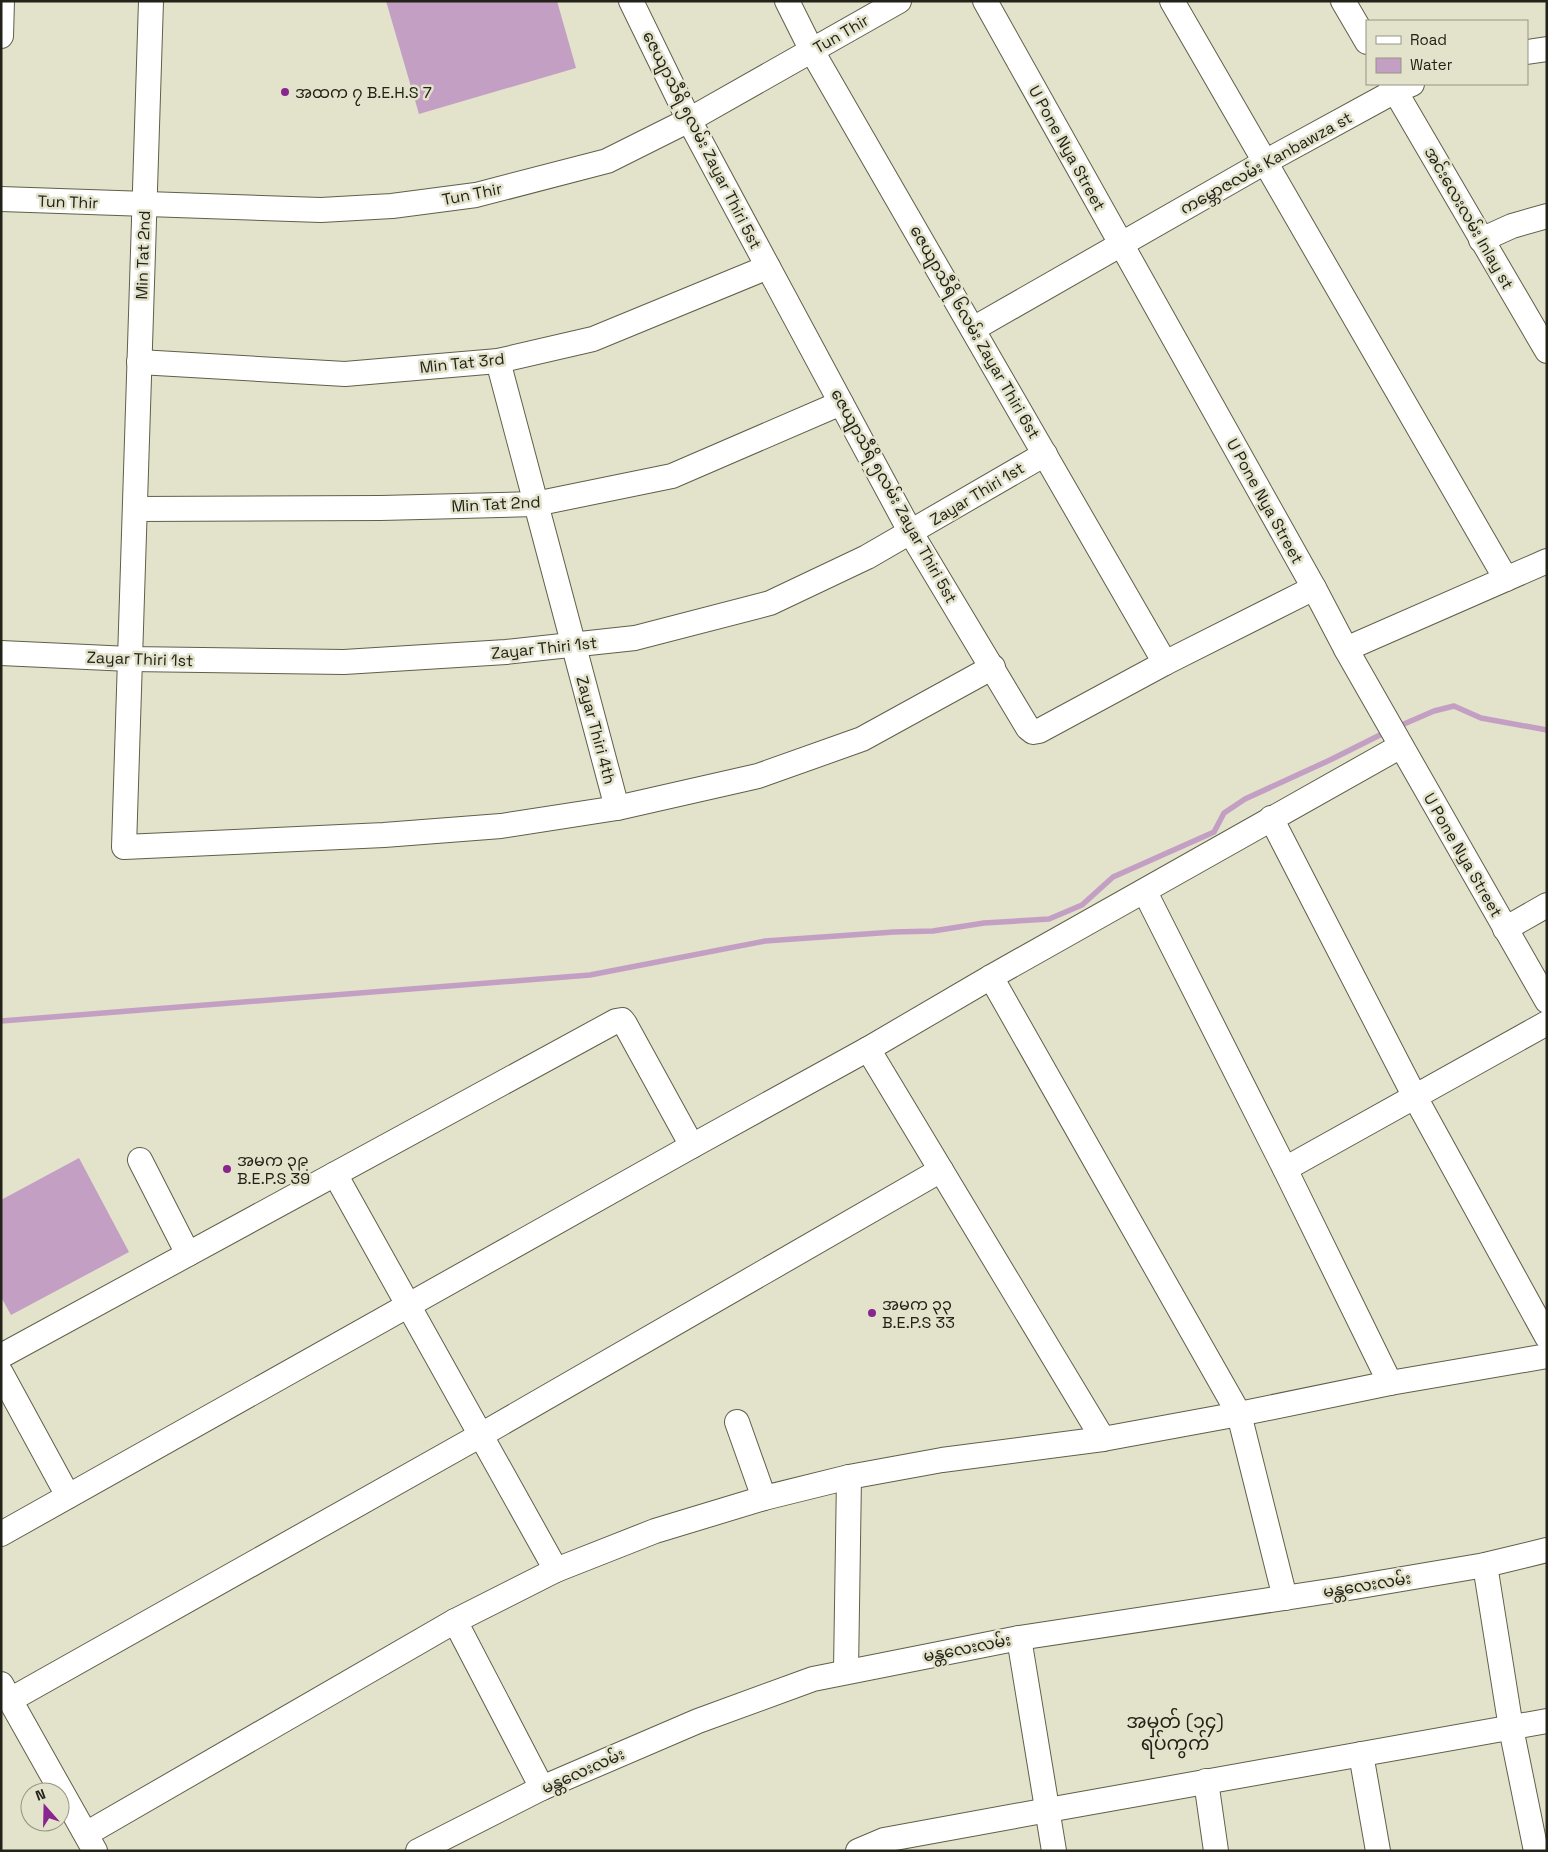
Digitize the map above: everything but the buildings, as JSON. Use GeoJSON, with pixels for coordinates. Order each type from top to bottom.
{"type":"FeatureCollection","features":[{"type":"Feature","properties":{"kind":"street"},"geometry":{"type":"LineString","coordinates":[[1,36],[2,1]]}},
{"type":"Feature","properties":{"kind":"street","name":"Min Tat 2nd"},"geometry":{"type":"LineString","coordinates":[[151,1],[124,847],[384,835],[501,826],[617,808]]}},
{"type":"Feature","properties":{"kind":"street","name":"ဇေယျာသီရိ ၅လမ်း Zayar Thiri 5st"},"geometry":{"type":"LineString","coordinates":[[631,1],[689,120],[911,533],[1028,728],[1033,732],[1039,731],[1165,663],[1314,588]]}},
{"type":"Feature","properties":{"kind":"street","name":"ဇေယျာသီရိ ၆လမ်း Zayar Thiri 6st"},"geometry":{"type":"LineString","coordinates":[[787,1],[812,51],[1165,663]]}},
{"type":"Feature","properties":{"kind":"street","name":"Tun Thir"},"geometry":{"type":"LineString","coordinates":[[1,199],[321,210],[392,206],[476,195],[607,161],[689,120],[899,1]]}},
{"type":"Feature","properties":{"kind":"street","name":"U Pone Nya Street"},"geometry":{"type":"LineString","coordinates":[[986,1],[1121,246],[1314,588],[1346,649],[1547,1000]]}},
{"type":"Feature","properties":{"kind":"street"},"geometry":{"type":"LineString","coordinates":[[1172,1],[1506,579]]}},
{"type":"Feature","properties":{"kind":"street"},"geometry":{"type":"LineString","coordinates":[[1343,1],[1366,40]]}},
{"type":"Feature","properties":{"kind":"street"},"geometry":{"type":"LineString","coordinates":[[1528,52],[1547,50]]}},
{"type":"Feature","properties":{"kind":"street","name":"ကမ္ဘောဇလမ်း Kanbawza st"},"geometry":{"type":"LineString","coordinates":[[974,329],[1400,86]]}},
{"type":"Feature","properties":{"kind":"street","name":"အင်းလေးလမ်း Inlay st"},"geometry":{"type":"LineString","coordinates":[[1400,86],[1481,240],[1547,351]]}},
{"type":"Feature","properties":{"kind":"street"},"geometry":{"type":"LineString","coordinates":[[1481,240],[1512,226],[1547,216]]}},
{"type":"Feature","properties":{"kind":"street","name":"Min Tat 3rd"},"geometry":{"type":"LineString","coordinates":[[140,362],[345,374],[498,361],[593,340],[768,267]]}},
{"type":"Feature","properties":{"kind":"street","name":"Zayar Thiri 4th"},"geometry":{"type":"LineString","coordinates":[[498,361],[617,808]]}},
{"type":"Feature","properties":{"kind":"street","name":"Min Tat 2nd"},"geometry":{"type":"LineString","coordinates":[[135,509],[381,508],[535,504],[672,476],[841,403]]}},
{"type":"Feature","properties":{"kind":"street","name":"Zayar Thiri 1st"},"geometry":{"type":"LineString","coordinates":[[1,653],[130,659],[344,662],[506,652],[635,638],[770,602],[867,557],[1045,454]]}},
{"type":"Feature","properties":{"kind":"street"},"geometry":{"type":"LineString","coordinates":[[1346,649],[1547,561]]}},
{"type":"Feature","properties":{"kind":"street"},"geometry":{"type":"LineString","coordinates":[[617,808],[758,776],[862,739],[993,667]]}},
{"type":"Feature","properties":{"kind":"street"},"geometry":{"type":"LineString","coordinates":[[1,1534],[868,1049],[991,977],[1145,892],[1271,818],[1401,746]]}},
{"type":"Feature","properties":{"kind":"street"},"geometry":{"type":"LineString","coordinates":[[1271,818],[1415,1097],[1547,1337]]}},
{"type":"Feature","properties":{"kind":"street"},"geometry":{"type":"LineString","coordinates":[[1145,892],[1285,1169],[1390,1383]]}},
{"type":"Feature","properties":{"kind":"street"},"geometry":{"type":"LineString","coordinates":[[1505,929],[1547,905]]}},
{"type":"Feature","properties":{"kind":"street"},"geometry":{"type":"LineString","coordinates":[[991,977],[1239,1414],[1285,1598]]}},
{"type":"Feature","properties":{"kind":"street"},"geometry":{"type":"LineString","coordinates":[[1,1356],[616,1021],[622,1020],[692,1146]]}},
{"type":"Feature","properties":{"kind":"street"},"geometry":{"type":"LineString","coordinates":[[1285,1169],[1547,1024]]}},
{"type":"Feature","properties":{"kind":"street"},"geometry":{"type":"LineString","coordinates":[[868,1049],[1103,1439]]}},
{"type":"Feature","properties":{"kind":"street"},"geometry":{"type":"LineString","coordinates":[[140,1160],[188,1254]]}},
{"type":"Feature","properties":{"kind":"street"},"geometry":{"type":"LineString","coordinates":[[941,1170],[481,1435],[6,1692],[90,1842],[455,1621],[556,1570],[655,1531],[764,1498],[849,1477],[942,1460],[1103,1439],[1239,1414],[1390,1383],[1547,1356]]}},
{"type":"Feature","properties":{"kind":"street"},"geometry":{"type":"LineString","coordinates":[[335,1174],[556,1570]]}},
{"type":"Feature","properties":{"kind":"street"},"geometry":{"type":"LineString","coordinates":[[1,1373],[68,1496]]}},
{"type":"Feature","properties":{"kind":"street"},"geometry":{"type":"LineString","coordinates":[[737,1422],[764,1498]]}},
{"type":"Feature","properties":{"kind":"street"},"geometry":{"type":"LineString","coordinates":[[846,1671],[849,1477]]}},
{"type":"Feature","properties":{"kind":"street","name":"မန္တလေးလမ်း"},"geometry":{"type":"LineString","coordinates":[[429,1848],[542,1788],[698,1721],[813,1679],[1019,1638],[1285,1598],[1485,1565],[1547,1550]]}},
{"type":"Feature","properties":{"kind":"street"},"geometry":{"type":"LineString","coordinates":[[1485,1565],[1511,1728],[1536,1851]]}},
{"type":"Feature","properties":{"kind":"street"},"geometry":{"type":"LineString","coordinates":[[455,1621],[542,1788]]}},
{"type":"Feature","properties":{"kind":"street"},"geometry":{"type":"LineString","coordinates":[[1019,1638],[1054,1851]]}},
{"type":"Feature","properties":{"kind":"street"},"geometry":{"type":"LineString","coordinates":[[858,1851],[1048,1810],[1547,1721]]}},
{"type":"Feature","properties":{"kind":"street"},"geometry":{"type":"LineString","coordinates":[[1361,1754],[1378,1851]]}},
{"type":"Feature","properties":{"kind":"street"},"geometry":{"type":"LineString","coordinates":[[1206,1782],[1216,1851]]}},
{"type":"Feature","properties":{"kind":"water"},"geometry":{"type":"Polygon","coordinates":[[[386,1],[557,1],[576,68],[419,114],[386,1]]]}},
{"type":"Feature","properties":{"kind":"water"},"geometry":{"type":"Polygon","coordinates":[[[79,1158],[129,1252],[11,1315],[1,1297],[1,1200],[79,1158]]]}},
{"type":"Feature","properties":{"kind":"waterway"},"geometry":{"type":"LineString","coordinates":[[1397,727],[1434,711],[1454,706],[1481,718],[1547,730]]}},
{"type":"Feature","properties":{"kind":"waterway"},"geometry":{"type":"LineString","coordinates":[[1,1021],[590,975],[765,941],[933,931],[984,923],[1049,919],[1082,905],[1113,877],[1214,832],[1224,813],[1245,799],[1386,732]]}},
{"type":"Feature","properties":{"kind":"place","name":"အထက ၇ B.E.H.S 7"},"geometry":{"type":"Point","coordinates":[285,92]}},
{"type":"Feature","properties":{"kind":"place","name":"အမက ၃၉ B.E.P.S 39"},"geometry":{"type":"Point","coordinates":[227,1169]}},
{"type":"Feature","properties":{"kind":"place","name":"အမက ၃၃ B.E.P.S 33"},"geometry":{"type":"Point","coordinates":[872,1313]}},
{"type":"Feature","properties":{"kind":"district","name":"အမှတ် (၁၄) ရပ်ကွက်"},"geometry":{"type":"Point","coordinates":[1175,1732]}}]}
